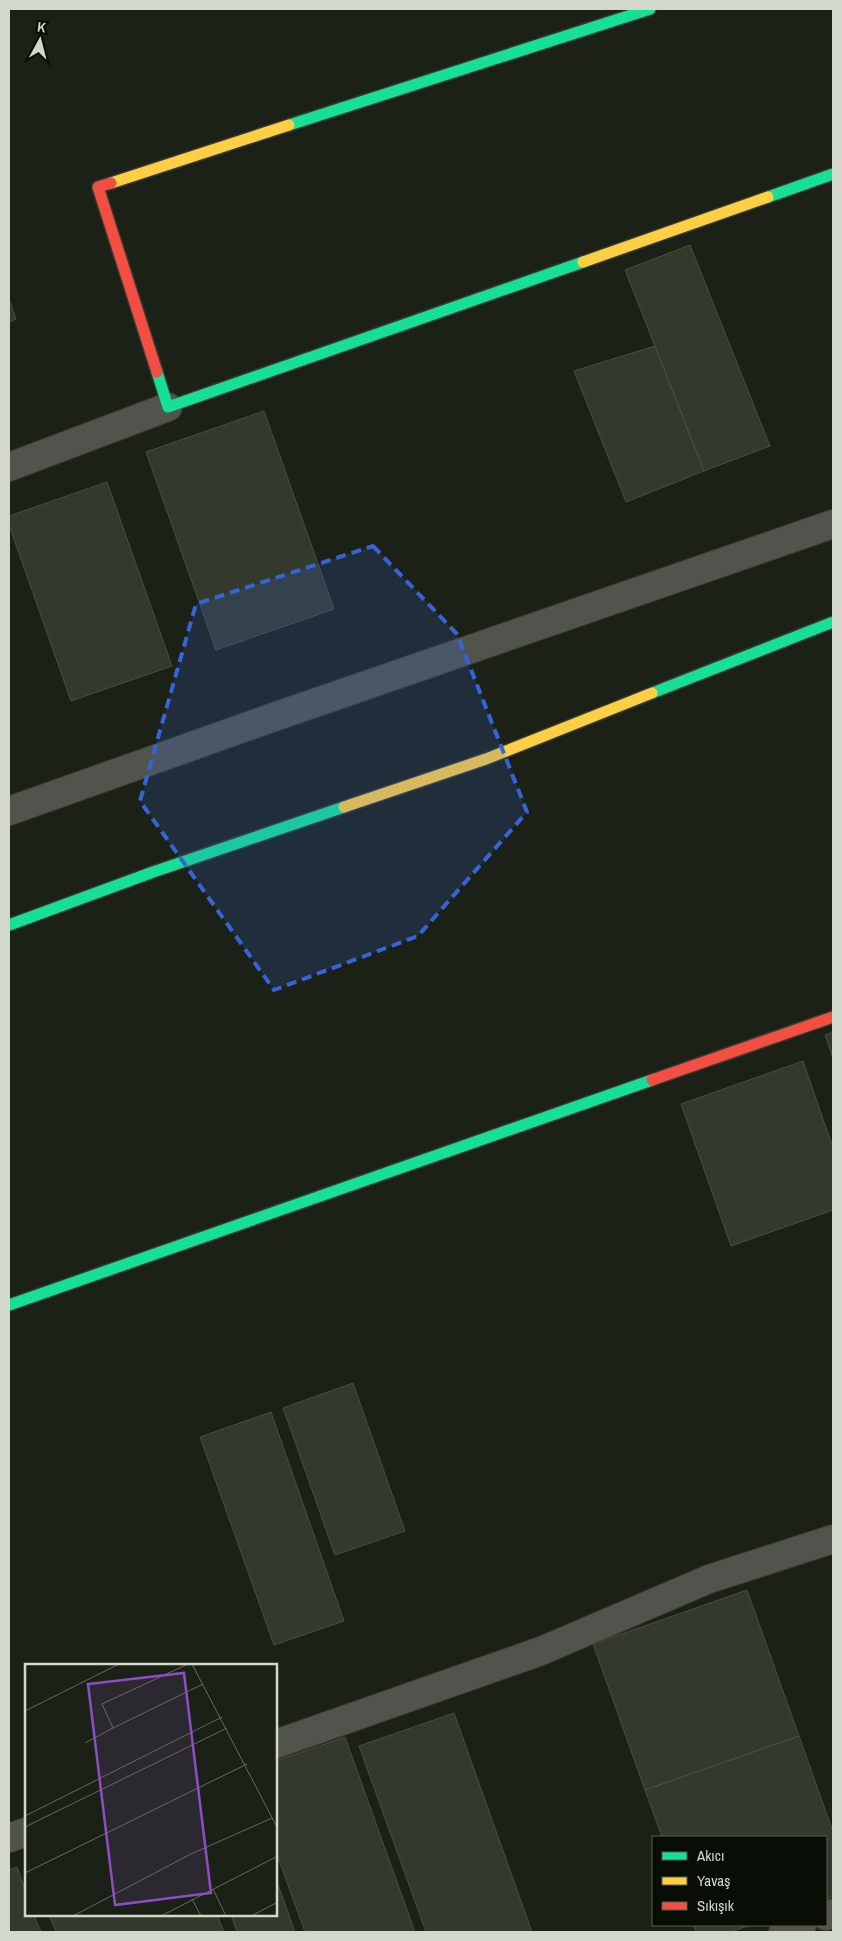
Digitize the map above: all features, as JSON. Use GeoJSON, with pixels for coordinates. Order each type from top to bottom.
{"type":"FeatureCollection","features":[{"type":"Feature","properties":{"kind":"street"},"geometry":{"type":"LineString","coordinates":[[168,407],[98,187],[650,9]]}},
{"type":"Feature","properties":{"kind":"street"},"geometry":{"type":"LineString","coordinates":[[9,467],[168,407],[833,174]]}},
{"type":"Feature","properties":{"kind":"street"},"geometry":{"type":"LineString","coordinates":[[9,811],[833,524]]}},
{"type":"Feature","properties":{"kind":"street"},"geometry":{"type":"LineString","coordinates":[[9,925],[154,872],[486,759],[833,622]]}},
{"type":"Feature","properties":{"kind":"street"},"geometry":{"type":"LineString","coordinates":[[9,1305],[833,1017]]}},
{"type":"Feature","properties":{"kind":"street"},"geometry":{"type":"LineString","coordinates":[[278,1743],[541,1651],[709,1579],[833,1538]]}},
{"type":"Feature","properties":{"kind":"street"},"geometry":{"type":"LineString","coordinates":[[9,1838],[25,1832]]}},
{"type":"Feature","properties":{"kind":"street"},"geometry":{"type":"LineString","coordinates":[[783,1932],[799,1926]]}},
{"type":"Feature","properties":{"kind":"highlighted area"},"geometry":{"type":"Polygon","coordinates":[[[373,546],[457,634],[527,812],[418,936],[274,990],[140,801],[196,604],[373,546]]]}},
{"type":"Feature","properties":{"kind":"building"},"geometry":{"type":"Polygon","coordinates":[[[690,245],[770,446],[704,471],[625,270],[690,245]]]}},
{"type":"Feature","properties":{"kind":"building"},"geometry":{"type":"Polygon","coordinates":[[[9,299],[16,319],[9,322],[9,299]]]}},
{"type":"Feature","properties":{"kind":"building"},"geometry":{"type":"Polygon","coordinates":[[[655,346],[704,471],[626,502],[574,371],[655,346]]]}},
{"type":"Feature","properties":{"kind":"building"},"geometry":{"type":"Polygon","coordinates":[[[264,411],[334,609],[216,650],[146,452],[264,411]]]}},
{"type":"Feature","properties":{"kind":"building"},"geometry":{"type":"Polygon","coordinates":[[[107,482],[172,666],[71,701],[9,525],[9,516],[107,482]]]}},
{"type":"Feature","properties":{"kind":"building"},"geometry":{"type":"Polygon","coordinates":[[[833,1032],[833,1058],[825,1035],[833,1032]]]}},
{"type":"Feature","properties":{"kind":"building"},"geometry":{"type":"Polygon","coordinates":[[[803,1061],[833,1148],[833,1210],[731,1246],[681,1104],[803,1061]]]}},
{"type":"Feature","properties":{"kind":"building"},"geometry":{"type":"Polygon","coordinates":[[[353,1383],[405,1531],[335,1555],[283,1408],[353,1383]]]}},
{"type":"Feature","properties":{"kind":"building"},"geometry":{"type":"Polygon","coordinates":[[[271,1412],[344,1621],[274,1645],[200,1437],[271,1412]]]}},
{"type":"Feature","properties":{"kind":"building"},"geometry":{"type":"Polygon","coordinates":[[[747,1590],[799,1736],[645,1790],[593,1644],[747,1590]]]}},
{"type":"Feature","properties":{"kind":"building"},"geometry":{"type":"Polygon","coordinates":[[[454,1713],[532,1932],[426,1932],[359,1746],[454,1713]]]}},
{"type":"Feature","properties":{"kind":"building"},"geometry":{"type":"Polygon","coordinates":[[[799,1736],[833,1832],[833,1896],[827,1899],[827,1836],[662,1836],[645,1790],[799,1736]]]}},
{"type":"Feature","properties":{"kind":"building"},"geometry":{"type":"Polygon","coordinates":[[[345,1737],[415,1932],[305,1932],[278,1858],[278,1760],[345,1737]]]}},
{"type":"Feature","properties":{"kind":"building"},"geometry":{"type":"Polygon","coordinates":[[[17,1867],[25,1889],[25,1916],[34,1916],[41,1932],[9,1932],[9,1870],[17,1867]]]}},
{"type":"Feature","properties":{"kind":"building"},"geometry":{"type":"Polygon","coordinates":[[[278,1885],[295,1932],[237,1932],[231,1916],[278,1916],[278,1885]]]}},
{"type":"Feature","properties":{"kind":"building"},"geometry":{"type":"Polygon","coordinates":[[[49,1916],[217,1916],[224,1932],[56,1932],[49,1916]]]}},
{"type":"Feature","properties":{"kind":"building"},"geometry":{"type":"Polygon","coordinates":[[[693,1926],[748,1926],[730,1932],[696,1932],[693,1926]]]}},
{"type":"Feature","properties":{"kind":"traffic: fast"},"geometry":{"type":"LineString","coordinates":[[289,125],[650,9]]}},
{"type":"Feature","properties":{"kind":"traffic: fast"},"geometry":{"type":"LineString","coordinates":[[768,197],[833,174]]}},
{"type":"Feature","properties":{"kind":"traffic: fast"},"geometry":{"type":"LineString","coordinates":[[157,372],[168,407],[583,262]]}},
{"type":"Feature","properties":{"kind":"traffic: fast"},"geometry":{"type":"LineString","coordinates":[[652,693],[833,622]]}},
{"type":"Feature","properties":{"kind":"traffic: fast"},"geometry":{"type":"LineString","coordinates":[[9,925],[153,872],[344,807]]}},
{"type":"Feature","properties":{"kind":"traffic: fast"},"geometry":{"type":"LineString","coordinates":[[9,1305],[652,1080]]}},
{"type":"Feature","properties":{"kind":"traffic: slow"},"geometry":{"type":"LineString","coordinates":[[111,183],[289,125]]}},
{"type":"Feature","properties":{"kind":"traffic: slow"},"geometry":{"type":"LineString","coordinates":[[583,262],[768,197]]}},
{"type":"Feature","properties":{"kind":"traffic: slow"},"geometry":{"type":"LineString","coordinates":[[344,807],[486,759],[652,693]]}},
{"type":"Feature","properties":{"kind":"traffic: jam"},"geometry":{"type":"LineString","coordinates":[[111,183],[98,187],[157,372]]}},
{"type":"Feature","properties":{"kind":"traffic: jam"},"geometry":{"type":"LineString","coordinates":[[652,1080],[833,1017]]}}]}
